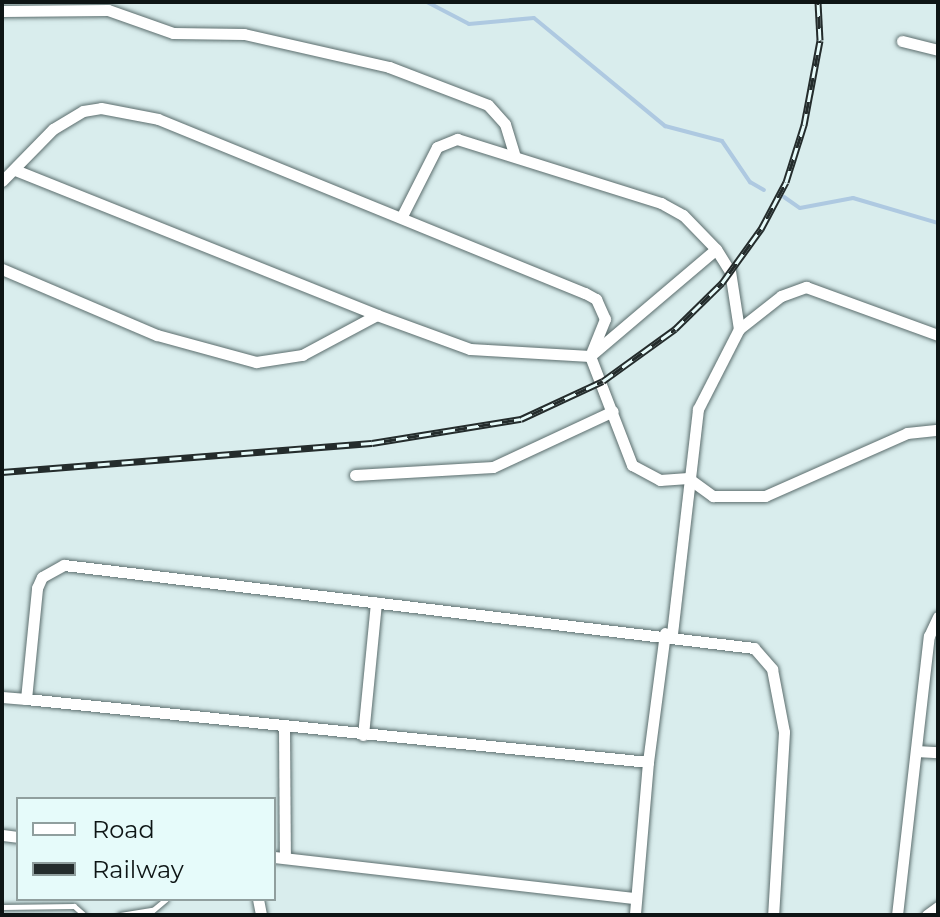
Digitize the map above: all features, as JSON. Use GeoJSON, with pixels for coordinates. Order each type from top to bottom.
{"type":"FeatureCollection","features":[{"type":"Feature","properties":{"kind":"street"},"geometry":{"type":"LineString","coordinates":[[2,11],[108,10],[173,33],[244,34],[389,67],[488,105],[505,124],[515,157]]}},
{"type":"Feature","properties":{"kind":"street"},"geometry":{"type":"LineString","coordinates":[[902,41],[938,50]]}},
{"type":"Feature","properties":{"kind":"street"},"geometry":{"type":"LineString","coordinates":[[2,181],[65,119],[101,108],[158,119],[402,216],[596,299],[605,319],[590,356],[638,470],[660,480],[688,478],[713,496],[765,496],[907,433],[938,430]]}},
{"type":"Feature","properties":{"kind":"street"},"geometry":{"type":"LineString","coordinates":[[402,216],[437,147],[457,139],[661,203],[700,229],[730,271],[739,329]]}},
{"type":"Feature","properties":{"kind":"street"},"geometry":{"type":"LineString","coordinates":[[15,170],[377,315],[470,349],[590,356],[716,249]]}},
{"type":"Feature","properties":{"kind":"street"},"geometry":{"type":"LineString","coordinates":[[2,269],[157,335],[256,362],[302,355],[377,315]]}},
{"type":"Feature","properties":{"kind":"street"},"geometry":{"type":"LineString","coordinates":[[635,915],[648,762],[703,393],[739,329],[781,296],[806,287],[938,335]]}},
{"type":"Feature","properties":{"kind":"street"},"geometry":{"type":"LineString","coordinates":[[355,475],[493,467],[613,411]]}},
{"type":"Feature","properties":{"kind":"street"},"geometry":{"type":"LineString","coordinates":[[26,699],[37,588],[42,577],[64,565],[668,634],[754,648],[772,669],[784,732],[773,915]]}},
{"type":"Feature","properties":{"kind":"street"},"geometry":{"type":"LineString","coordinates":[[363,735],[376,603]]}},
{"type":"Feature","properties":{"kind":"street"},"geometry":{"type":"LineString","coordinates":[[897,915],[929,636],[938,617]]}},
{"type":"Feature","properties":{"kind":"street"},"geometry":{"type":"LineString","coordinates":[[2,697],[284,728],[648,762]]}},
{"type":"Feature","properties":{"kind":"street"},"geometry":{"type":"LineString","coordinates":[[284,728],[280,857],[636,898]]}},
{"type":"Feature","properties":{"kind":"street"},"geometry":{"type":"LineString","coordinates":[[916,751],[938,752]]}},
{"type":"Feature","properties":{"kind":"street"},"geometry":{"type":"LineString","coordinates":[[927,915],[938,907]]}},
{"type":"Feature","properties":{"kind":"lane"},"geometry":{"type":"LineString","coordinates":[[120,915],[153,910],[164,901]]}},
{"type":"Feature","properties":{"kind":"lane"},"geometry":{"type":"LineString","coordinates":[[2,907],[74,906],[84,915]]}},
{"type":"Feature","properties":{"kind":"waterway"},"geometry":{"type":"LineString","coordinates":[[427,2],[469,24],[534,18],[665,126],[722,141],[750,182],[764,190]]}},
{"type":"Feature","properties":{"kind":"waterway"},"geometry":{"type":"LineString","coordinates":[[784,197],[800,208],[853,198],[938,223]]}},
{"type":"Feature","properties":{"kind":"railway"},"geometry":{"type":"LineString","coordinates":[[2,472],[372,443],[521,419],[603,381],[675,329],[722,283],[761,229],[786,182],[804,125],[820,40],[818,2]]}}]}
